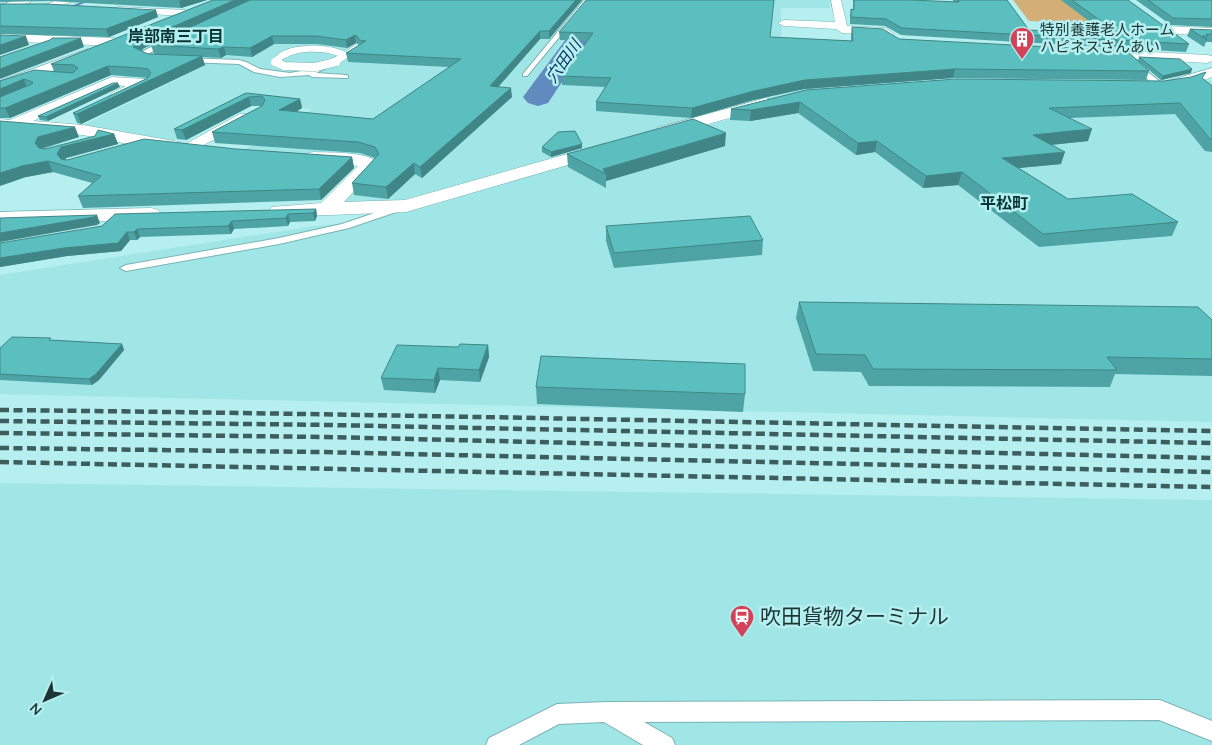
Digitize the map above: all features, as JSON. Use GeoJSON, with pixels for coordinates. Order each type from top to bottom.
{"type":"FeatureCollection","features":[{"type":"Feature","properties":{"kind":"street"},"geometry":{"type":"LineString","coordinates":[[2,7],[27,0]]}},
{"type":"Feature","properties":{"kind":"street"},"geometry":{"type":"LineString","coordinates":[[49,6],[66,0]]}},
{"type":"Feature","properties":{"kind":"street"},"geometry":{"type":"LineString","coordinates":[[836,0],[842,29],[885,32],[897,41]]}},
{"type":"Feature","properties":{"kind":"street"},"geometry":{"type":"LineString","coordinates":[[2,7],[49,6],[78,8]]}},
{"type":"Feature","properties":{"kind":"street"},"geometry":{"type":"LineString","coordinates":[[107,9],[190,12],[157,25]]}},
{"type":"Feature","properties":{"kind":"street"},"geometry":{"type":"LineString","coordinates":[[784,18],[840,20],[808,29],[784,18]]}},
{"type":"Feature","properties":{"kind":"street"},"geometry":{"type":"LineString","coordinates":[[1210,64],[1162,27],[1212,32]]}},
{"type":"Feature","properties":{"kind":"street"},"geometry":{"type":"LineString","coordinates":[[1,35],[30,28]]}},
{"type":"Feature","properties":{"kind":"street"},"geometry":{"type":"LineString","coordinates":[[0,86],[119,41],[58,40],[1,35]]}},
{"type":"Feature","properties":{"kind":"street"},"geometry":{"type":"LineString","coordinates":[[25,52],[58,40]]}},
{"type":"Feature","properties":{"kind":"street"},"geometry":{"type":"LineString","coordinates":[[1086,53],[1210,64]]}},
{"type":"Feature","properties":{"kind":"street"},"geometry":{"type":"LineString","coordinates":[[1142,86],[1182,84],[1210,64]]}},
{"type":"Feature","properties":{"kind":"street"},"geometry":{"type":"LineString","coordinates":[[6,124],[112,80],[145,82],[102,103]]}},
{"type":"Feature","properties":{"kind":"street"},"geometry":{"type":"LineString","coordinates":[[644,138],[758,105],[786,99]]}},
{"type":"Feature","properties":{"kind":"street"},"geometry":{"type":"LineString","coordinates":[[2,141],[50,127],[76,115]]}},
{"type":"Feature","properties":{"kind":"street"},"geometry":{"type":"LineString","coordinates":[[190,148],[256,115]]}},
{"type":"Feature","properties":{"kind":"street"},"geometry":{"type":"LineString","coordinates":[[6,124],[83,130],[148,143],[220,151]]}},
{"type":"Feature","properties":{"kind":"street"},"geometry":{"type":"LineString","coordinates":[[76,146],[110,135]]}},
{"type":"Feature","properties":{"kind":"street"},"geometry":{"type":"LineString","coordinates":[[110,153],[148,143]]}},
{"type":"Feature","properties":{"kind":"street"},"geometry":{"type":"LineString","coordinates":[[262,211],[406,206],[615,146]]}},
{"type":"Feature","properties":{"kind":"street"},"geometry":{"type":"LineString","coordinates":[[295,156],[360,160],[370,164],[327,209]]}},
{"type":"Feature","properties":{"kind":"street"},"geometry":{"type":"LineString","coordinates":[[0,218],[112,220],[166,214]]}},
{"type":"Feature","properties":{"kind":"lane"},"geometry":{"type":"LineString","coordinates":[[525,75],[587,0]]}},
{"type":"Feature","properties":{"kind":"lane"},"geometry":{"type":"LineString","coordinates":[[160,59],[141,56],[147,51],[173,39]]}},
{"type":"Feature","properties":{"kind":"lane"},"geometry":{"type":"LineString","coordinates":[[301,75],[322,70],[340,60],[341,58],[342,57],[342,54],[328,50],[301,51],[290,53],[287,54],[283,55],[279,56],[276,58],[274,62],[277,65],[287,68],[315,67],[327,65],[332,63],[336,62],[340,60],[342,58],[342,56],[342,54],[329,50],[316,50],[301,51],[296,52],[291,52],[288,54],[280,56],[277,58],[276,60],[275,62],[278,64],[288,67],[315,67],[327,64],[332,63],[336,62],[340,59],[342,58],[343,54],[340,52],[333,50],[321,49],[302,50],[291,52],[284,54],[280,56],[277,58],[275,61],[278,64],[288,67],[316,66],[328,64],[333,63],[337,61],[341,59],[356,48]]}},
{"type":"Feature","properties":{"kind":"lane"},"geometry":{"type":"LineString","coordinates":[[1125,55],[1160,86]]}},
{"type":"Feature","properties":{"kind":"lane"},"geometry":{"type":"LineString","coordinates":[[179,60],[245,63],[255,70],[275,75],[346,77]]}},
{"type":"Feature","properties":{"kind":"lane"},"geometry":{"type":"LineString","coordinates":[[31,75],[49,76]]}},
{"type":"Feature","properties":{"kind":"lane"},"geometry":{"type":"LineString","coordinates":[[126,268],[279,241],[345,226],[406,206]]}},
{"type":"Feature","properties":{"kind":"lane"},"geometry":{"type":"LineString","coordinates":[[497,745],[557,714],[607,712],[1160,710],[1212,731]]}},
{"type":"Feature","properties":{"kind":"lane"},"geometry":{"type":"LineString","coordinates":[[607,712],[664,745]]}},
{"type":"Feature","properties":{"kind":"shaded area"},"geometry":{"type":"Polygon","coordinates":[[[230,0],[602,0],[534,97],[542,97],[609,0],[829,0],[830,8],[781,8],[782,42],[893,48],[905,83],[800,91],[758,105],[406,206],[327,209],[370,164],[239,153],[312,109],[249,102],[169,142],[81,126],[184,76],[58,68],[230,0]]]}},
{"type":"Feature","properties":{"kind":"shaded area"},"geometry":{"type":"Polygon","coordinates":[[[1013,0],[1110,0],[1141,27],[1029,21],[1013,0]]]}},
{"type":"Feature","properties":{"kind":"shaded area"},"geometry":{"type":"Polygon","coordinates":[[[1212,80],[1212,422],[0,394],[0,275],[308,227],[370,220],[756,112],[1194,85],[1212,80]]]}},
{"type":"Feature","properties":{"kind":"shaded area"},"geometry":{"type":"Polygon","coordinates":[[[0,483],[1212,500],[1212,745],[0,745],[0,483]]]}},
{"type":"Feature","properties":{"kind":"building"},"geometry":{"type":"Polygon","coordinates":[[[213,0],[235,0],[142,40],[133,47],[148,54],[202,56],[77,114],[73,113],[148,78],[151,73],[148,69],[142,68],[108,66],[5,108],[0,108],[0,97],[33,82],[24,79],[0,89],[0,81],[34,70],[73,73],[78,68],[74,65],[51,64],[213,0]]]}},
{"type":"Feature","properties":{"kind":"building"},"geometry":{"type":"Polygon","coordinates":[[[250,0],[576,0],[549,31],[540,31],[490,86],[511,88],[420,167],[414,163],[386,187],[352,183],[379,154],[375,147],[358,142],[212,132],[262,106],[265,100],[262,96],[249,97],[182,130],[174,129],[246,93],[300,99],[279,110],[373,119],[461,59],[346,53],[366,41],[359,40],[355,35],[346,40],[316,36],[272,36],[250,48],[224,47],[218,49],[151,45],[250,0]]]}},
{"type":"Feature","properties":{"kind":"building"},"geometry":{"type":"Polygon","coordinates":[[[586,0],[774,0],[770,37],[853,41],[852,27],[883,29],[899,39],[1127,51],[1149,71],[955,69],[805,80],[754,91],[692,108],[596,102],[611,78],[562,76],[593,33],[559,32],[586,0]]]}},
{"type":"Feature","properties":{"kind":"building"},"geometry":{"type":"Polygon","coordinates":[[[854,0],[959,2],[958,0],[1007,0],[1029,30],[1120,35],[1072,0],[1128,0],[1189,44],[902,28],[886,19],[851,17],[851,9],[854,10],[854,0]]]}},
{"type":"Feature","properties":{"kind":"building"},"geometry":{"type":"Polygon","coordinates":[[[1148,0],[1212,0],[1212,19],[1173,18],[1148,0]]]}},
{"type":"Feature","properties":{"kind":"building"},"geometry":{"type":"Polygon","coordinates":[[[0,4],[46,4],[156,10],[106,29],[0,26],[0,4]]]}},
{"type":"Feature","properties":{"kind":"building"},"geometry":{"type":"Polygon","coordinates":[[[1190,29],[1212,30],[1212,34],[1202,36],[1207,40],[1190,29]]]}},
{"type":"Feature","properties":{"kind":"building"},"geometry":{"type":"Polygon","coordinates":[[[0,35],[26,36],[0,45],[0,35]]]}},
{"type":"Feature","properties":{"kind":"building"},"geometry":{"type":"Polygon","coordinates":[[[52,38],[81,38],[0,69],[0,57],[52,38]]]}},
{"type":"Feature","properties":{"kind":"building"},"geometry":{"type":"Polygon","coordinates":[[[1139,57],[1180,59],[1192,69],[1163,76],[1139,57]]]}},
{"type":"Feature","properties":{"kind":"building"},"geometry":{"type":"Polygon","coordinates":[[[1206,72],[1202,78],[1212,86],[1212,139],[1180,103],[1049,108],[1092,129],[1033,135],[1065,152],[1002,158],[1068,199],[1132,194],[1178,222],[1043,234],[962,172],[926,176],[877,141],[858,143],[800,102],[751,110],[731,109],[806,90],[956,79],[1164,81],[1191,77],[1206,72]]]}},
{"type":"Feature","properties":{"kind":"building"},"geometry":{"type":"Polygon","coordinates":[[[113,83],[118,83],[46,117],[38,116],[113,83]]]}},
{"type":"Feature","properties":{"kind":"building"},"geometry":{"type":"Polygon","coordinates":[[[693,119],[726,133],[603,169],[606,174],[567,154],[693,119]]]}},
{"type":"Feature","properties":{"kind":"building"},"geometry":{"type":"Polygon","coordinates":[[[0,121],[75,127],[38,137],[35,143],[39,148],[45,149],[95,136],[98,130],[114,134],[61,147],[57,154],[61,159],[67,160],[144,139],[236,149],[352,157],[319,189],[78,196],[101,176],[48,161],[0,173],[0,121]]]}},
{"type":"Feature","properties":{"kind":"building"},"geometry":{"type":"Polygon","coordinates":[[[575,131],[582,144],[551,152],[542,147],[558,132],[575,131]]]}},
{"type":"Feature","properties":{"kind":"building"},"geometry":{"type":"Polygon","coordinates":[[[316,209],[313,213],[288,214],[286,218],[232,221],[228,226],[137,229],[134,232],[127,232],[118,243],[64,248],[0,258],[0,243],[102,226],[115,214],[316,209]]]}},
{"type":"Feature","properties":{"kind":"building"},"geometry":{"type":"Polygon","coordinates":[[[97,215],[94,217],[0,233],[0,218],[97,215]]]}},
{"type":"Feature","properties":{"kind":"building"},"geometry":{"type":"Polygon","coordinates":[[[750,216],[763,240],[614,253],[606,226],[750,216]]]}},
{"type":"Feature","properties":{"kind":"building"},"geometry":{"type":"Polygon","coordinates":[[[799,302],[1198,307],[1212,320],[1212,359],[1107,357],[1117,370],[873,369],[865,355],[816,354],[799,302]]]}},
{"type":"Feature","properties":{"kind":"building"},"geometry":{"type":"Polygon","coordinates":[[[12,337],[122,344],[96,374],[89,379],[0,374],[0,348],[12,337]]]}},
{"type":"Feature","properties":{"kind":"building"},"geometry":{"type":"Polygon","coordinates":[[[460,344],[488,345],[479,370],[438,368],[434,380],[381,378],[397,345],[458,347],[460,344]]]}},
{"type":"Feature","properties":{"kind":"building"},"geometry":{"type":"Polygon","coordinates":[[[541,356],[745,364],[745,394],[536,387],[541,356]]]}},
{"type":"Feature","properties":{"kind":"waterway"},"geometry":{"type":"LineString","coordinates":[[73,6],[90,0]]}},
{"type":"Feature","properties":{"kind":"waterway","name":"穴田川"},"geometry":{"type":"LineString","coordinates":[[538,97],[606,0]]}},
{"type":"Feature","properties":{"kind":"railway"},"geometry":{"type":"LineString","coordinates":[[0,410],[1212,431]]}},
{"type":"Feature","properties":{"kind":"railway"},"geometry":{"type":"LineString","coordinates":[[0,421],[331,425],[1212,443]]}},
{"type":"Feature","properties":{"kind":"railway"},"geometry":{"type":"LineString","coordinates":[[0,433],[326,437],[1212,458]]}},
{"type":"Feature","properties":{"kind":"railway"},"geometry":{"type":"LineString","coordinates":[[0,448],[319,452],[1212,472]]}},
{"type":"Feature","properties":{"kind":"railway"},"geometry":{"type":"LineString","coordinates":[[0,462],[1212,487]]}},
{"type":"Feature","properties":{"kind":"place","name":"特別養護老人ホーム ハピネスさんあい"},"geometry":{"type":"Point","coordinates":[1022,60]}},
{"type":"Feature","properties":{"kind":"place","name":"吹田貨物ターミナル"},"geometry":{"type":"Point","coordinates":[742,638]}},
{"type":"Feature","properties":{"kind":"district","name":"岸部南三丁目"},"geometry":{"type":"Point","coordinates":[176,36]}},
{"type":"Feature","properties":{"kind":"district","name":"平松町"},"geometry":{"type":"Point","coordinates":[1004,203]}}]}
